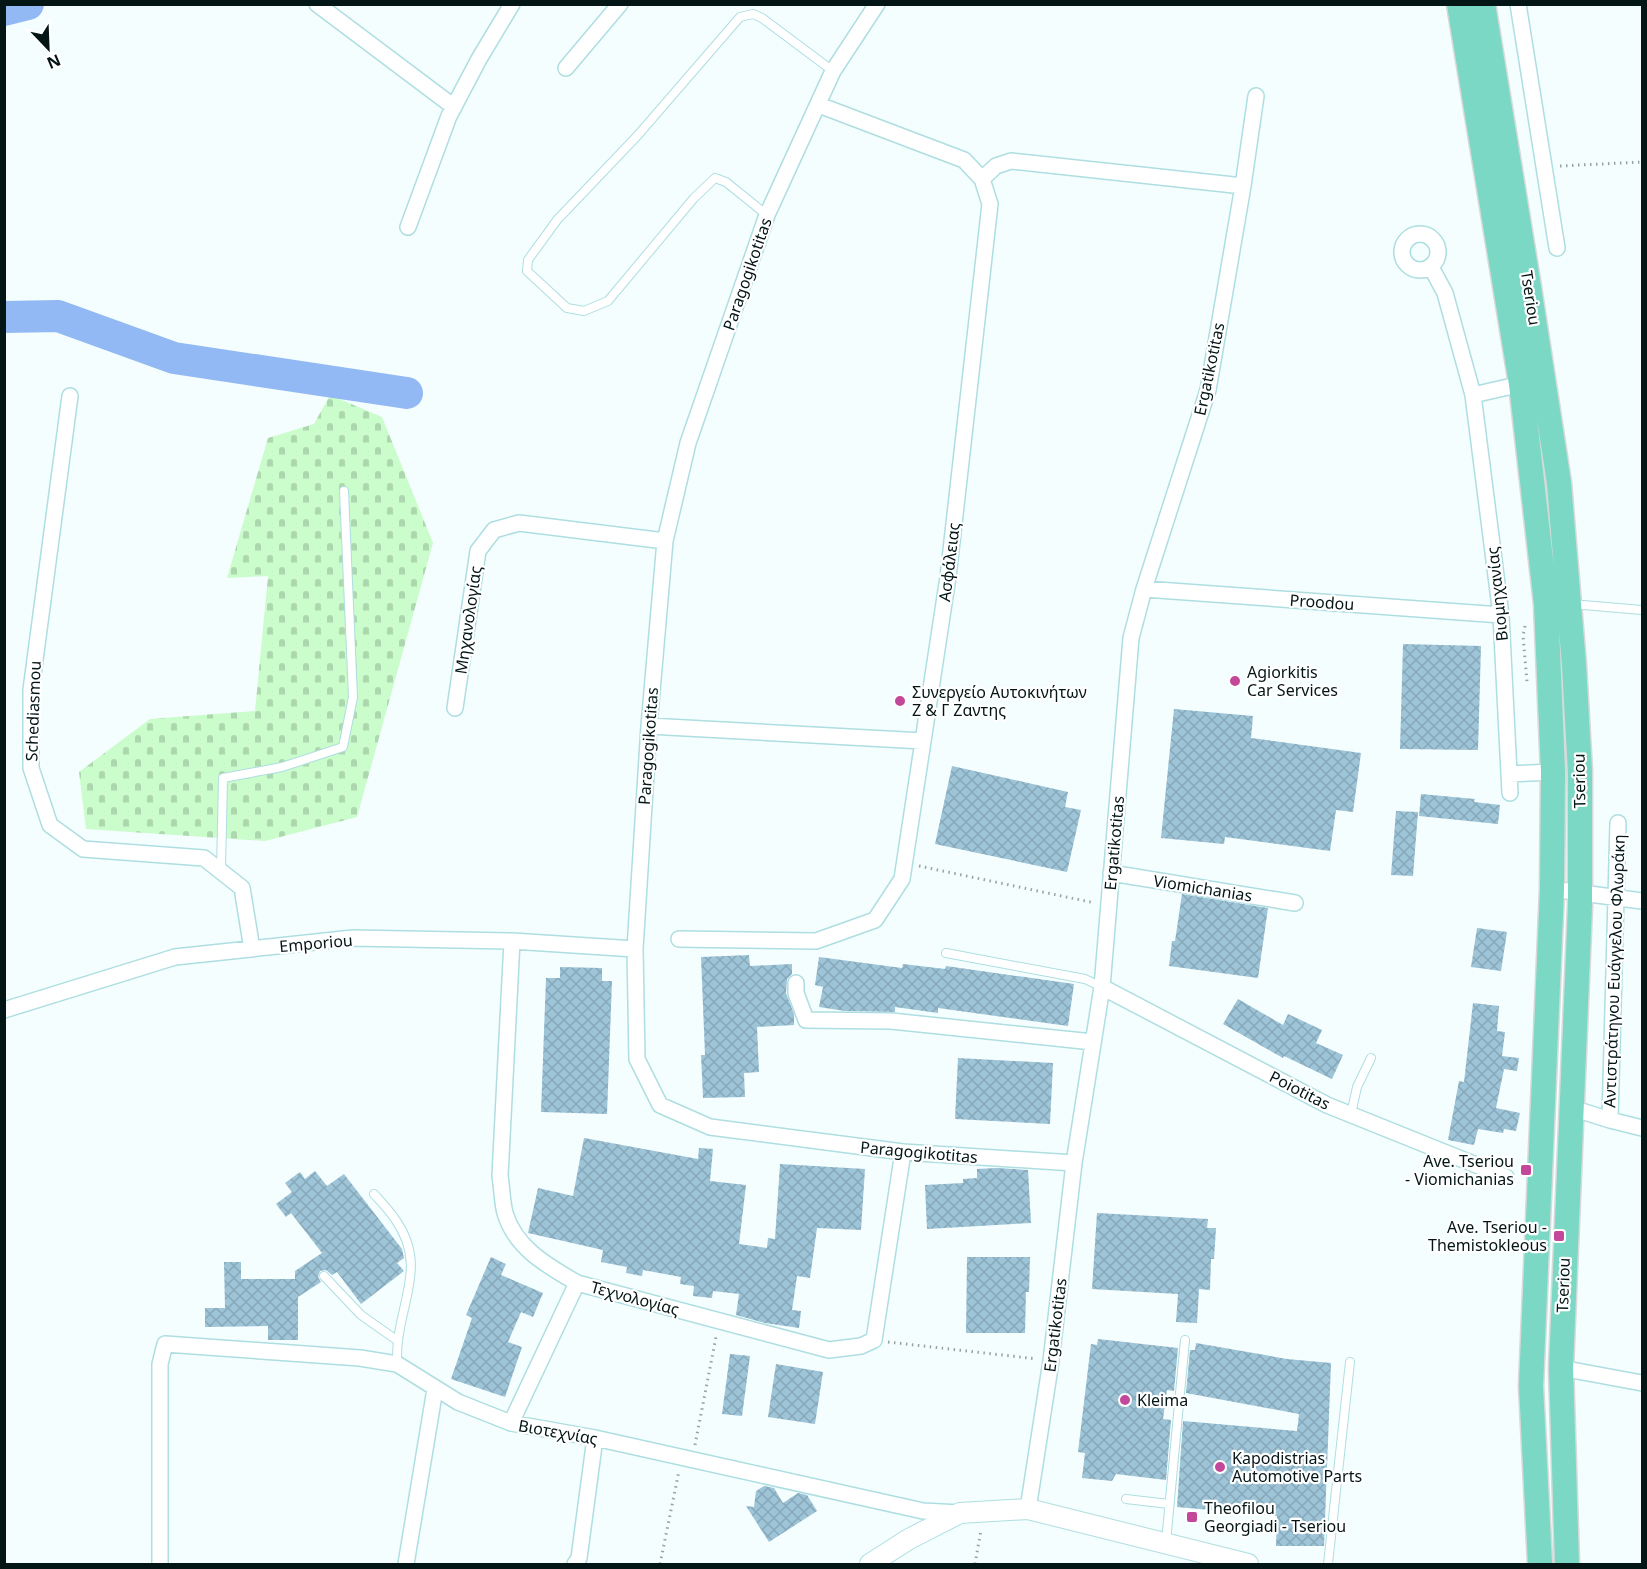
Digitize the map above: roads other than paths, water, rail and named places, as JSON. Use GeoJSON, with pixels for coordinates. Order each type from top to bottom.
{"type":"FeatureCollection","features":[{"type":"Feature","properties":{"kind":"main road","name":"Tseriou"},"geometry":{"type":"LineString","coordinates":[[1459,4],[1521,384],[1546,603],[1553,772],[1552,889],[1531,1386],[1540,1564]]}},
{"type":"Feature","properties":{"kind":"main road","name":"Tseriou"},"geometry":{"type":"LineString","coordinates":[[1483,4],[1559,483],[1570,604],[1580,772],[1580,892],[1561,1368],[1567,1564]]}},
{"type":"Feature","properties":{"kind":"street"},"geometry":{"type":"LineString","coordinates":[[317,4],[454,106]]}},
{"type":"Feature","properties":{"kind":"street"},"geometry":{"type":"LineString","coordinates":[[408,226],[454,106],[512,4]]}},
{"type":"Feature","properties":{"kind":"street"},"geometry":{"type":"LineString","coordinates":[[566,68],[620,4]]}},
{"type":"Feature","properties":{"kind":"street","name":"Paragogikotitas"},"geometry":{"type":"LineString","coordinates":[[877,4],[833,71],[767,215],[688,443],[665,541],[649,726],[635,949],[638,1059],[660,1105],[710,1128],[903,1152],[1074,1163]]}},
{"type":"Feature","properties":{"kind":"street"},"geometry":{"type":"LineString","coordinates":[[1518,4],[1557,248]]}},
{"type":"Feature","properties":{"kind":"street","name":"Ergatikotitas"},"geometry":{"type":"LineString","coordinates":[[1028,1509],[1051,1361],[1074,1163],[1102,987],[1131,638],[1144,590],[1208,390],[1256,96]]}},
{"type":"Feature","properties":{"kind":"street"},"geometry":{"type":"LineString","coordinates":[[819,105],[964,160],[982,179],[996,166],[1011,161],[1243,186]]}},
{"type":"Feature","properties":{"kind":"street","name":"Ασφάλειας"},"geometry":{"type":"LineString","coordinates":[[679,939],[816,941],[875,920],[902,879],[948,577],[989,216],[990,204],[982,179]]}},
{"type":"Feature","properties":{"kind":"street","name":"Βιομηχανίας"},"geometry":{"type":"LineString","coordinates":[[1431,267],[1445,293],[1473,395],[1501,615],[1510,793]]}},
{"type":"Feature","properties":{"kind":"street"},"geometry":{"type":"LineString","coordinates":[[1473,395],[1521,384]]}},
{"type":"Feature","properties":{"kind":"street","name":"Schediasmou"},"geometry":{"type":"LineString","coordinates":[[70,396],[31,690],[31,768],[50,825],[83,849],[204,858],[242,888],[252,949]]}},
{"type":"Feature","properties":{"kind":"street","name":"Μηχανολογίας"},"geometry":{"type":"LineString","coordinates":[[455,708],[478,551],[494,530],[519,522],[665,541]]}},
{"type":"Feature","properties":{"kind":"street","name":"Proodou"},"geometry":{"type":"LineString","coordinates":[[1144,590],[1501,615]]}},
{"type":"Feature","properties":{"kind":"street"},"geometry":{"type":"LineString","coordinates":[[649,726],[923,741]]}},
{"type":"Feature","properties":{"kind":"street"},"geometry":{"type":"LineString","coordinates":[[1509,774],[1553,772]]}},
{"type":"Feature","properties":{"kind":"street","name":"Αντιστράτηγου Ευάγγελου Φλωράκη"},"geometry":{"type":"LineString","coordinates":[[1610,1120],[1618,823]]}},
{"type":"Feature","properties":{"kind":"street","name":"Viomichanias"},"geometry":{"type":"LineString","coordinates":[[1111,873],[1295,903]]}},
{"type":"Feature","properties":{"kind":"street"},"geometry":{"type":"LineString","coordinates":[[1552,889],[1642,900]]}},
{"type":"Feature","properties":{"kind":"street","name":"Emporiou"},"geometry":{"type":"LineString","coordinates":[[4,1010],[174,957],[353,938],[512,940],[635,949]]}},
{"type":"Feature","properties":{"kind":"street","name":"Τεχνολογίας"},"geometry":{"type":"LineString","coordinates":[[512,940],[500,1176],[505,1213],[517,1240],[547,1265],[577,1283],[829,1350],[861,1346],[874,1340],[903,1152]]}},
{"type":"Feature","properties":{"kind":"street"},"geometry":{"type":"LineString","coordinates":[[796,983],[796,993],[807,1020],[891,1021],[1093,1042]]}},
{"type":"Feature","properties":{"kind":"street","name":"Poiotitas"},"geometry":{"type":"LineString","coordinates":[[1102,987],[1327,1105],[1506,1176]]}},
{"type":"Feature","properties":{"kind":"street","name":"Αντιστράτηγου Ευάγγελου Φλωράκη"},"geometry":{"type":"LineString","coordinates":[[1572,1107],[1642,1128]]}},
{"type":"Feature","properties":{"kind":"street"},"geometry":{"type":"LineString","coordinates":[[511,1423],[577,1283]]}},
{"type":"Feature","properties":{"kind":"street","name":"Βιοτεχνίας"},"geometry":{"type":"LineString","coordinates":[[160,1564],[160,1364],[165,1344],[360,1358],[397,1364],[458,1402],[511,1423],[595,1438],[922,1511],[960,1513]]}},
{"type":"Feature","properties":{"kind":"street"},"geometry":{"type":"LineString","coordinates":[[1561,1368],[1642,1383]]}},
{"type":"Feature","properties":{"kind":"street"},"geometry":{"type":"LineString","coordinates":[[405,1564],[435,1389]]}},
{"type":"Feature","properties":{"kind":"street"},"geometry":{"type":"LineString","coordinates":[[575,1564],[579,1558],[595,1438]]}},
{"type":"Feature","properties":{"kind":"street"},"geometry":{"type":"LineString","coordinates":[[870,1564],[909,1539],[960,1513],[1028,1509],[1248,1564]]}},
{"type":"Feature","properties":{"kind":"lane"},"geometry":{"type":"LineString","coordinates":[[767,215],[726,182],[715,178],[694,198],[608,301],[584,311],[567,308],[527,271],[528,260],[557,220],[638,135],[740,17],[753,14],[762,18],[833,71]]}},
{"type":"Feature","properties":{"kind":"lane"},"geometry":{"type":"LineString","coordinates":[[221,872],[223,778],[282,767],[343,747],[353,697],[344,491]]}},
{"type":"Feature","properties":{"kind":"lane"},"geometry":{"type":"LineString","coordinates":[[1570,604],[1642,610]]}},
{"type":"Feature","properties":{"kind":"lane"},"geometry":{"type":"LineString","coordinates":[[946,953],[1085,979],[1102,987]]}},
{"type":"Feature","properties":{"kind":"lane"},"geometry":{"type":"LineString","coordinates":[[1351,1114],[1357,1087],[1371,1058]]}},
{"type":"Feature","properties":{"kind":"lane"},"geometry":{"type":"LineString","coordinates":[[374,1194],[399,1225],[410,1257],[411,1286],[398,1341],[397,1364]]}},
{"type":"Feature","properties":{"kind":"lane"},"geometry":{"type":"LineString","coordinates":[[324,1276],[361,1315],[398,1341]]}},
{"type":"Feature","properties":{"kind":"lane"},"geometry":{"type":"LineString","coordinates":[[1166,1544],[1185,1340]]}},
{"type":"Feature","properties":{"kind":"lane"},"geometry":{"type":"LineString","coordinates":[[1329,1564],[1350,1362]]}},
{"type":"Feature","properties":{"kind":"lane"},"geometry":{"type":"LineString","coordinates":[[1126,1499],[1169,1504]]}},
{"type":"Feature","properties":{"kind":"waterway"},"geometry":{"type":"LineString","coordinates":[[4,10],[28,4]]}},
{"type":"Feature","properties":{"kind":"waterway"},"geometry":{"type":"LineString","coordinates":[[4,317],[58,316],[174,358],[407,393]]}},
{"type":"Feature","properties":{"kind":"place","name":"Agiorkitis Car Services"},"geometry":{"type":"Point","coordinates":[1235,681]}},
{"type":"Feature","properties":{"kind":"place","name":"Συνεργείο Αυτοκινήτων Ζ & Γ Ζαντης"},"geometry":{"type":"Point","coordinates":[900,701]}},
{"type":"Feature","properties":{"kind":"place","name":"Ave. Tseriou - Viomichanias"},"geometry":{"type":"Point","coordinates":[1526,1170]}},
{"type":"Feature","properties":{"kind":"place","name":"Ave. Tseriou - Themistokleous"},"geometry":{"type":"Point","coordinates":[1559,1236]}},
{"type":"Feature","properties":{"kind":"place","name":"Kleima"},"geometry":{"type":"Point","coordinates":[1125,1400]}},
{"type":"Feature","properties":{"kind":"place","name":"Kapodistrias Automotive Parts"},"geometry":{"type":"Point","coordinates":[1220,1467]}},
{"type":"Feature","properties":{"kind":"place","name":"Theofilou Georgiadi - Tseriou"},"geometry":{"type":"Point","coordinates":[1192,1517]}}]}
